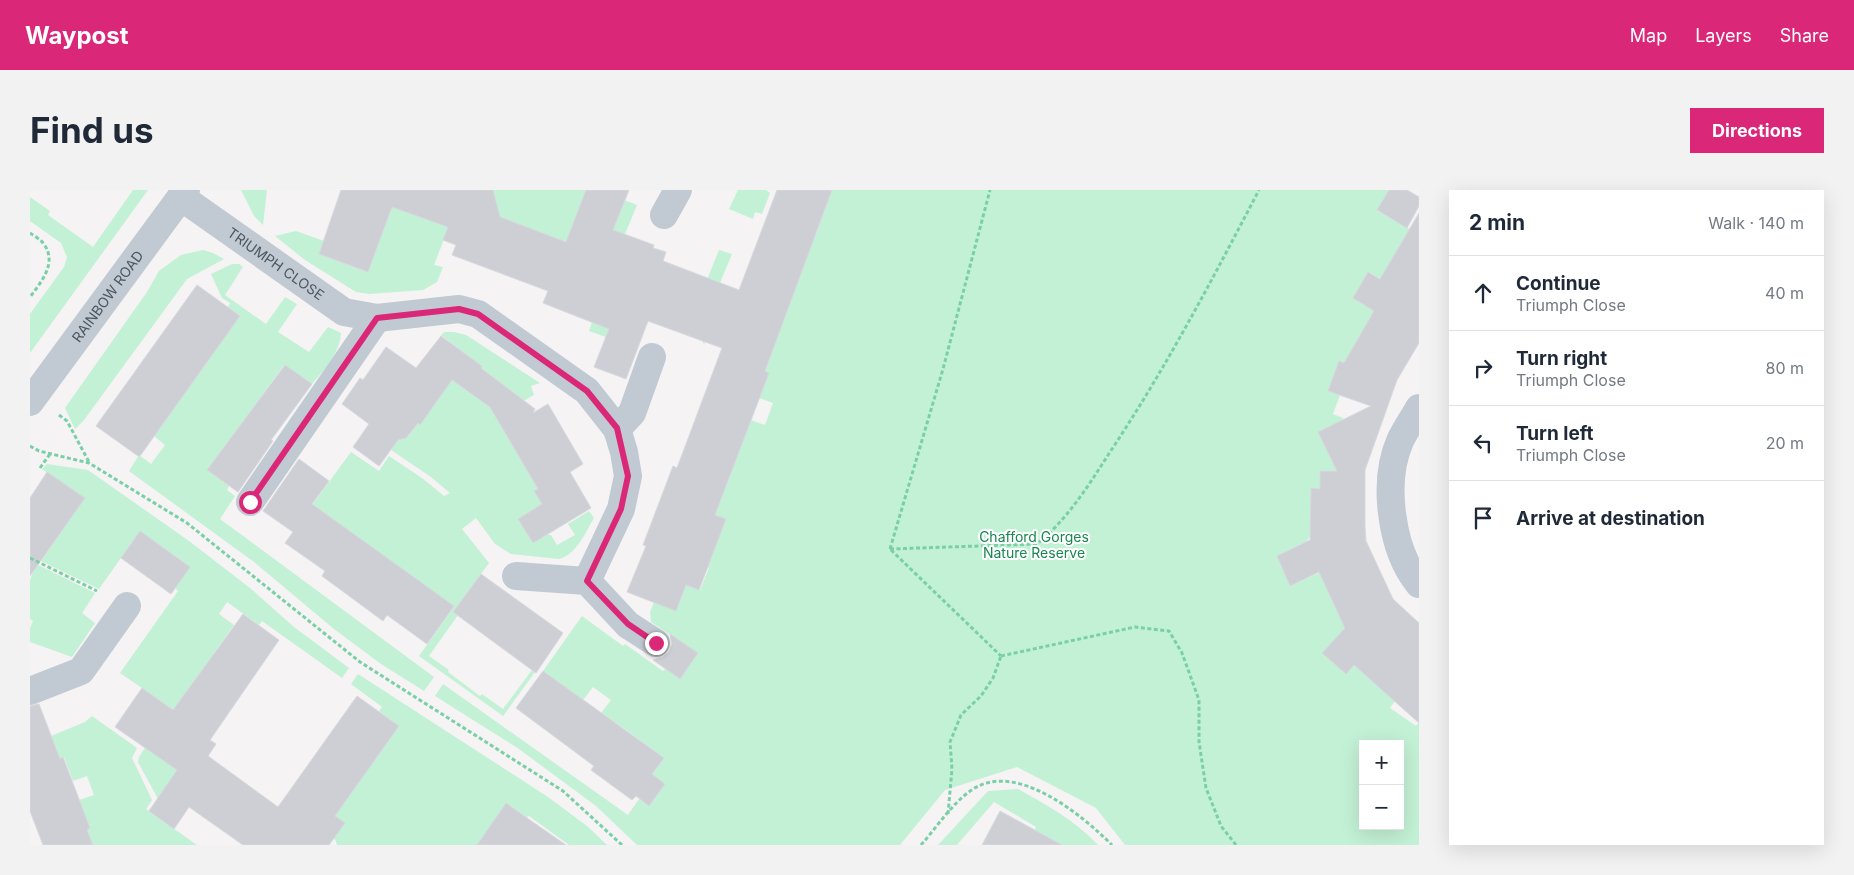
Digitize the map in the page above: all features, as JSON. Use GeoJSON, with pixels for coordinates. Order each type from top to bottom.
{"type":"FeatureCollection","features":[{"type":"Feature","properties":{"kind":"street"},"geometry":{"type":"LineString","coordinates":[[664,215],[678,190]]}},
{"type":"Feature","properties":{"kind":"street","name":"TRIUMPH CLOSE"},"geometry":{"type":"LineString","coordinates":[[183,193],[344,312],[377,318],[459,309],[478,314],[587,391],[617,428],[628,476],[621,509],[587,581]]}},
{"type":"Feature","properties":{"kind":"street","name":"RAINBOW ROAD"},"geometry":{"type":"LineString","coordinates":[[30,402],[183,193]]}},
{"type":"Feature","properties":{"kind":"street"},"geometry":{"type":"LineString","coordinates":[[250,502],[377,318]]}},
{"type":"Feature","properties":{"kind":"street"},"geometry":{"type":"LineString","coordinates":[[617,428],[632,414],[652,357]]}},
{"type":"Feature","properties":{"kind":"street"},"geometry":{"type":"LineString","coordinates":[[1419,408],[1400,442],[1392,474],[1390,492],[1396,533],[1404,558],[1419,584]]}},
{"type":"Feature","properties":{"kind":"street"},"geometry":{"type":"LineString","coordinates":[[516,576],[587,581],[628,624],[656,643]]}},
{"type":"Feature","properties":{"kind":"street"},"geometry":{"type":"LineString","coordinates":[[30,691],[81,671],[127,606]]}},
{"type":"Feature","properties":{"kind":"path"},"geometry":{"type":"LineString","coordinates":[[890,549],[943,370],[990,190]]}},
{"type":"Feature","properties":{"kind":"path"},"geometry":{"type":"LineString","coordinates":[[890,549],[1037,544],[1050,533],[1075,506],[1164,368],[1259,190]]}},
{"type":"Feature","properties":{"kind":"path"},"geometry":{"type":"LineString","coordinates":[[30,233],[43,244],[49,259],[48,272],[30,297]]}},
{"type":"Feature","properties":{"kind":"path"},"geometry":{"type":"LineString","coordinates":[[55,412],[67,421],[89,463]]}},
{"type":"Feature","properties":{"kind":"path"},"geometry":{"type":"LineString","coordinates":[[30,446],[39,451],[89,463],[186,523],[360,662],[563,792],[622,845]]}},
{"type":"Feature","properties":{"kind":"path"},"geometry":{"type":"LineString","coordinates":[[40,468],[50,454]]}},
{"type":"Feature","properties":{"kind":"path"},"geometry":{"type":"LineString","coordinates":[[890,549],[1001,656]]}},
{"type":"Feature","properties":{"kind":"path"},"geometry":{"type":"LineString","coordinates":[[30,558],[127,606]]}},
{"type":"Feature","properties":{"kind":"path"},"geometry":{"type":"LineString","coordinates":[[1001,656],[1135,626],[1169,631],[1182,653],[1199,700],[1199,742],[1206,788],[1221,826],[1236,845]]}},
{"type":"Feature","properties":{"kind":"path"},"geometry":{"type":"LineString","coordinates":[[948,814],[952,769],[950,742],[961,714],[985,690],[993,678],[1001,656]]}},
{"type":"Feature","properties":{"kind":"path"},"geometry":{"type":"LineString","coordinates":[[920,845],[960,800],[973,789],[996,782],[1019,783],[1065,804],[1112,845]]}},
{"type":"Feature","properties":{"kind":"green space"},"geometry":{"type":"Polygon","coordinates":[[[133,190],[148,190],[30,353],[30,314],[64,267],[67,257],[61,243],[30,221],[30,197],[50,211],[48,215],[93,247],[133,190]]]}},
{"type":"Feature","properties":{"kind":"green space"},"geometry":{"type":"Polygon","coordinates":[[[241,190],[267,190],[263,225],[254,216],[241,190]]]}},
{"type":"Feature","properties":{"kind":"green space"},"geometry":{"type":"Polygon","coordinates":[[[463,190],[434,265],[443,267],[437,282],[423,290],[369,294],[356,292],[305,260],[275,236],[296,231],[324,241],[319,254],[368,272],[385,226],[343,210],[387,205],[463,190]]]}},
{"type":"Feature","properties":{"kind":"green space"},"geometry":{"type":"Polygon","coordinates":[[[481,190],[598,190],[637,205],[625,234],[649,297],[606,337],[589,331],[597,307],[548,290],[491,215],[481,190]]]}},
{"type":"Feature","properties":{"kind":"green space"},"geometry":{"type":"Polygon","coordinates":[[[738,190],[766,190],[770,193],[762,214],[755,212],[753,219],[729,209],[738,190]]]}},
{"type":"Feature","properties":{"kind":"green space","name":"Chafford Gorges Nature Reserve"},"geometry":{"type":"Polygon","coordinates":[[[826,190],[1389,190],[1377,211],[1410,229],[1398,248],[1407,253],[1419,301],[1369,272],[1353,298],[1381,315],[1371,316],[1329,391],[1340,395],[1333,414],[1343,418],[1339,429],[1330,426],[1323,429],[1321,437],[1363,470],[1320,471],[1320,489],[1311,489],[1310,514],[1319,522],[1307,541],[1277,556],[1290,586],[1321,572],[1337,611],[1351,614],[1345,628],[1322,653],[1346,674],[1354,665],[1395,701],[1390,708],[1416,726],[1419,722],[1419,845],[1125,845],[1096,808],[1017,767],[945,790],[900,845],[637,845],[596,806],[519,749],[435,696],[443,684],[628,815],[639,799],[649,806],[665,784],[652,774],[664,758],[601,713],[611,700],[593,687],[583,700],[543,671],[582,616],[623,646],[625,644],[663,671],[665,669],[680,678],[698,653],[651,622],[650,612],[654,602],[676,611],[686,585],[700,590],[709,568],[695,563],[725,519],[715,515],[751,420],[765,425],[773,403],[759,398],[769,373],[756,367],[786,313],[812,242],[768,216],[816,234],[826,207],[826,190]]]}},
{"type":"Feature","properties":{"kind":"green space"},"geometry":{"type":"Polygon","coordinates":[[[203,250],[224,259],[187,279],[84,420],[75,429],[65,408],[147,292],[159,271],[181,255],[203,250]]]}},
{"type":"Feature","properties":{"kind":"green space"},"geometry":{"type":"Polygon","coordinates":[[[719,250],[732,254],[709,309],[711,326],[704,345],[700,332],[699,308],[705,285],[719,250]]]}},
{"type":"Feature","properties":{"kind":"green space"},"geometry":{"type":"Polygon","coordinates":[[[232,264],[239,264],[243,267],[225,295],[266,324],[285,297],[297,304],[278,332],[309,352],[328,327],[341,333],[335,354],[312,384],[284,365],[208,471],[229,486],[227,490],[235,496],[220,519],[434,677],[424,691],[381,664],[334,629],[254,562],[129,471],[139,455],[151,464],[165,445],[154,436],[240,316],[228,307],[230,303],[222,298],[211,274],[232,264]]]}},
{"type":"Feature","properties":{"kind":"green space"},"geometry":{"type":"Polygon","coordinates":[[[444,332],[466,335],[540,383],[531,386],[534,395],[496,417],[538,489],[534,491],[542,504],[519,521],[533,542],[548,534],[551,535],[557,545],[575,535],[568,524],[589,511],[594,518],[576,548],[559,559],[511,554],[495,544],[476,518],[462,529],[489,563],[453,612],[458,615],[429,656],[480,696],[482,694],[503,709],[532,670],[535,672],[503,716],[419,656],[451,611],[312,505],[351,452],[379,471],[389,456],[422,478],[444,496],[450,493],[431,477],[391,450],[398,440],[406,438],[413,430],[411,419],[420,425],[452,380],[465,390],[491,375],[441,335],[444,332]]]}},
{"type":"Feature","properties":{"kind":"green space"},"geometry":{"type":"Polygon","coordinates":[[[47,464],[88,470],[189,541],[250,588],[294,627],[349,668],[342,678],[262,621],[259,625],[227,602],[219,614],[234,625],[171,714],[182,737],[211,758],[197,778],[158,799],[138,762],[148,743],[142,688],[120,673],[178,591],[140,531],[99,589],[41,561],[84,499],[42,469],[47,464]]]}},
{"type":"Feature","properties":{"kind":"green space"},"geometry":{"type":"Polygon","coordinates":[[[34,563],[95,593],[82,613],[95,623],[72,657],[30,642],[30,628],[33,621],[30,619],[30,580],[35,567],[34,563]]]}},
{"type":"Feature","properties":{"kind":"green space"},"geometry":{"type":"Polygon","coordinates":[[[358,674],[548,797],[587,826],[607,845],[569,845],[529,816],[484,845],[337,845],[335,839],[319,845],[298,845],[334,817],[399,726],[379,711],[382,707],[351,684],[358,674]]]}},
{"type":"Feature","properties":{"kind":"green space"},"geometry":{"type":"Polygon","coordinates":[[[92,716],[137,748],[132,758],[152,800],[146,809],[197,845],[93,845],[87,830],[90,828],[79,800],[94,795],[87,776],[73,781],[64,757],[60,759],[51,736],[85,722],[92,716]]]}},
{"type":"Feature","properties":{"kind":"green space"},"geometry":{"type":"Polygon","coordinates":[[[1018,789],[1071,821],[1098,845],[1050,845],[1035,830],[1036,827],[994,802],[957,845],[938,845],[988,791],[1018,789]]]}},
{"type":"Feature","properties":{"kind":"building"},"geometry":{"type":"Polygon","coordinates":[[[341,190],[493,190],[500,217],[566,242],[586,190],[629,190],[613,230],[654,245],[653,248],[666,252],[663,261],[739,290],[777,190],[832,190],[765,371],[769,373],[715,515],[726,519],[699,590],[686,585],[676,611],[627,592],[646,546],[643,545],[673,466],[677,468],[722,348],[648,321],[626,379],[594,367],[609,329],[543,303],[548,291],[452,255],[456,245],[443,240],[448,227],[392,207],[368,272],[319,254],[341,190]]]}},
{"type":"Feature","properties":{"kind":"building"},"geometry":{"type":"Polygon","coordinates":[[[1389,190],[1407,190],[1419,197],[1419,206],[1407,228],[1377,210],[1389,190]]]}},
{"type":"Feature","properties":{"kind":"building"},"geometry":{"type":"Polygon","coordinates":[[[1419,213],[1419,343],[1397,380],[1365,470],[1365,526],[1366,541],[1393,599],[1419,623],[1419,723],[1354,665],[1346,674],[1322,653],[1345,628],[1319,572],[1290,586],[1277,556],[1310,540],[1311,488],[1320,489],[1320,471],[1337,471],[1318,432],[1371,406],[1328,391],[1339,361],[1344,363],[1374,311],[1353,298],[1368,272],[1380,279],[1419,213]]]}},
{"type":"Feature","properties":{"kind":"building"},"geometry":{"type":"Polygon","coordinates":[[[197,285],[240,316],[140,456],[138,456],[96,426],[197,285]]]}},
{"type":"Feature","properties":{"kind":"building"},"geometry":{"type":"Polygon","coordinates":[[[441,336],[535,409],[533,413],[548,404],[583,464],[570,472],[591,508],[533,543],[518,519],[542,504],[534,491],[538,489],[490,407],[452,380],[420,425],[418,423],[406,438],[398,440],[379,466],[353,447],[369,424],[342,404],[360,378],[363,380],[386,347],[416,368],[441,336]]]}},
{"type":"Feature","properties":{"kind":"building"},"geometry":{"type":"Polygon","coordinates":[[[285,365],[312,384],[271,440],[273,441],[238,492],[207,470],[285,365]]]}},
{"type":"Feature","properties":{"kind":"building"},"geometry":{"type":"Polygon","coordinates":[[[299,459],[329,481],[312,504],[454,606],[427,644],[387,615],[383,621],[322,576],[325,571],[285,543],[293,532],[263,511],[299,459]]]}},
{"type":"Feature","properties":{"kind":"building"},"geometry":{"type":"Polygon","coordinates":[[[47,472],[85,498],[30,576],[30,498],[47,472]]]}},
{"type":"Feature","properties":{"kind":"building"},"geometry":{"type":"Polygon","coordinates":[[[140,531],[190,567],[171,594],[121,558],[140,531]]]}},
{"type":"Feature","properties":{"kind":"building"},"geometry":{"type":"Polygon","coordinates":[[[481,574],[563,633],[536,673],[453,612],[481,574]]]}},
{"type":"Feature","properties":{"kind":"building"},"geometry":{"type":"Polygon","coordinates":[[[243,614],[279,640],[210,740],[216,744],[208,756],[278,807],[357,696],[399,726],[335,816],[345,823],[329,845],[243,845],[189,807],[174,829],[149,811],[177,770],[115,727],[142,688],[173,710],[243,614]]]}},
{"type":"Feature","properties":{"kind":"building"},"geometry":{"type":"Polygon","coordinates":[[[670,634],[698,653],[680,679],[653,660],[663,657],[669,652],[672,644],[670,634]]]}},
{"type":"Feature","properties":{"kind":"building"},"geometry":{"type":"Polygon","coordinates":[[[543,671],[664,758],[652,774],[665,784],[649,806],[636,796],[632,800],[591,770],[594,766],[516,708],[543,671]]]}},
{"type":"Feature","properties":{"kind":"building"},"geometry":{"type":"Polygon","coordinates":[[[39,704],[60,759],[63,757],[90,828],[87,830],[93,845],[43,845],[30,811],[30,706],[39,704]]]}},
{"type":"Feature","properties":{"kind":"building"},"geometry":{"type":"Polygon","coordinates":[[[506,803],[527,818],[566,845],[477,845],[506,803]]]}},
{"type":"Feature","properties":{"kind":"building"},"geometry":{"type":"Polygon","coordinates":[[[1000,811],[1062,845],[982,845],[1000,811]]]}},
{"type":"Feature","properties":{"kind":"route"},"geometry":{"type":"LineString","coordinates":[[250,502],[377,318],[459,309],[478,314],[587,391],[617,428],[628,476],[621,509],[587,581],[628,624],[656,643]]}}]}
